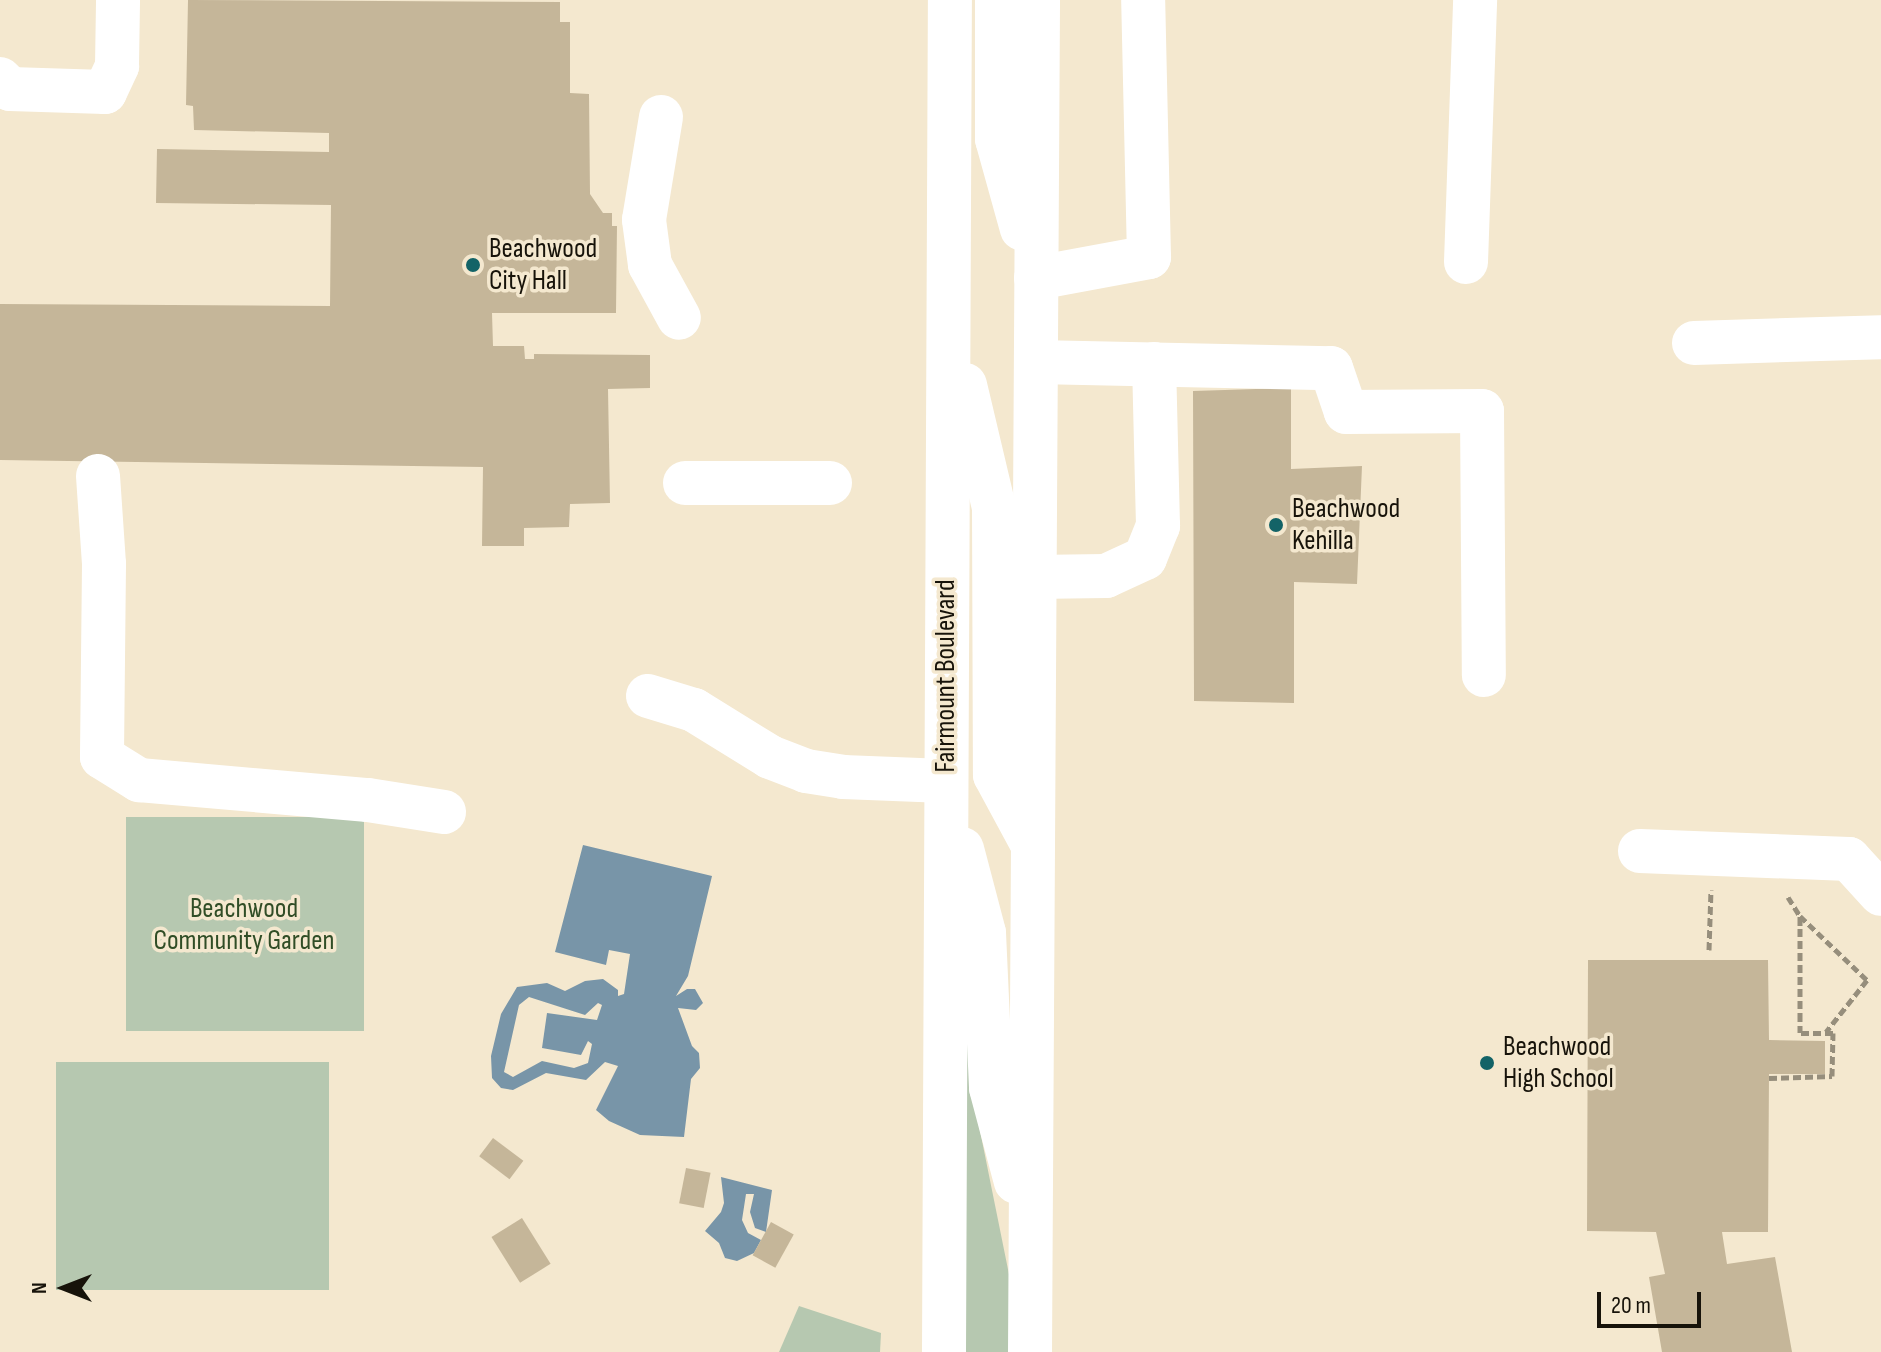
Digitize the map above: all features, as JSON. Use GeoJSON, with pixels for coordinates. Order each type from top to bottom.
{"type":"FeatureCollection","features":[{"type":"Feature","properties":{"kind":"main road"},"geometry":{"type":"LineString","coordinates":[[0,79],[10,89],[105,92],[117,66],[118,0]]}},
{"type":"Feature","properties":{"kind":"main road","name":"Fairmount Boulevard"},"geometry":{"type":"LineString","coordinates":[[944,1352],[950,0]]}},
{"type":"Feature","properties":{"kind":"main road"},"geometry":{"type":"LineString","coordinates":[[997,0],[997,139],[1036,278]]}},
{"type":"Feature","properties":{"kind":"main road"},"geometry":{"type":"LineString","coordinates":[[1030,1352],[1038,0]]}},
{"type":"Feature","properties":{"kind":"main road"},"geometry":{"type":"LineString","coordinates":[[1036,278],[1149,257],[1143,0]]}},
{"type":"Feature","properties":{"kind":"main road"},"geometry":{"type":"LineString","coordinates":[[1466,262],[1475,0]]}},
{"type":"Feature","properties":{"kind":"main road"},"geometry":{"type":"LineString","coordinates":[[661,117],[644,220],[650,265],[679,318]]}},
{"type":"Feature","properties":{"kind":"main road"},"geometry":{"type":"LineString","coordinates":[[948,313],[994,508],[995,775],[1033,845]]}},
{"type":"Feature","properties":{"kind":"main road"},"geometry":{"type":"LineString","coordinates":[[1694,343],[1881,337]]}},
{"type":"Feature","properties":{"kind":"main road"},"geometry":{"type":"LineString","coordinates":[[1036,362],[1331,368],[1346,412],[1482,411],[1484,675]]}},
{"type":"Feature","properties":{"kind":"main road"},"geometry":{"type":"LineString","coordinates":[[1034,577],[1106,576],[1145,558],[1158,526],[1154,364]]}},
{"type":"Feature","properties":{"kind":"main road"},"geometry":{"type":"LineString","coordinates":[[98,476],[104,564],[102,757],[139,780],[368,800],[444,812]]}},
{"type":"Feature","properties":{"kind":"main road"},"geometry":{"type":"LineString","coordinates":[[685,483],[830,483]]}},
{"type":"Feature","properties":{"kind":"main road"},"geometry":{"type":"LineString","coordinates":[[648,696],[694,710],[770,757],[806,771],[843,777],[945,781],[984,933],[991,1088],[1030,1237]]}},
{"type":"Feature","properties":{"kind":"main road"},"geometry":{"type":"LineString","coordinates":[[1640,851],[1849,859],[1881,894]]}},
{"type":"Feature","properties":{"kind":"path"},"geometry":{"type":"LineString","coordinates":[[1709,950],[1711,881]]}},
{"type":"Feature","properties":{"kind":"path"},"geometry":{"type":"LineString","coordinates":[[1769,1078],[1832,1076],[1833,1033],[1825,1033],[1800,1033],[1800,916],[1867,980],[1825,1033]]}},
{"type":"Feature","properties":{"kind":"green space","name":"Beachwood Community Garden"},"geometry":{"type":"Polygon","coordinates":[[[126,817],[364,817],[364,1031],[126,1031],[126,817]]]}},
{"type":"Feature","properties":{"kind":"green space"},"geometry":{"type":"Polygon","coordinates":[[[962,943],[976,1111],[1014,1299],[1014,1352],[960,1352],[962,943]]]}},
{"type":"Feature","properties":{"kind":"green space"},"geometry":{"type":"Polygon","coordinates":[[[56,1062],[329,1062],[329,1290],[56,1290],[56,1062]]]}},
{"type":"Feature","properties":{"kind":"green space"},"geometry":{"type":"Polygon","coordinates":[[[799,1306],[881,1333],[880,1352],[779,1352],[799,1306]]]}},
{"type":"Feature","properties":{"kind":"water"},"geometry":{"type":"Polygon","coordinates":[[[583,845],[712,876],[688,976],[676,996],[687,989],[695,989],[703,1003],[696,1010],[678,1008],[692,1046],[699,1053],[700,1068],[691,1079],[684,1137],[640,1135],[609,1121],[596,1110],[618,1066],[605,1062],[586,1080],[546,1073],[513,1090],[501,1088],[492,1078],[491,1056],[501,1014],[517,987],[547,983],[565,991],[585,981],[603,979],[618,990],[618,996],[624,994],[630,954],[609,950],[606,965],[555,952],[583,845]],[[529,997],[519,1005],[504,1072],[513,1077],[542,1061],[574,1068],[588,1063],[592,1044],[588,1041],[581,1055],[542,1048],[547,1013],[597,1020],[602,1005],[598,1003],[585,1015],[529,997]]]}},
{"type":"Feature","properties":{"kind":"water"},"geometry":{"type":"Polygon","coordinates":[[[721,1177],[772,1190],[766,1232],[755,1228],[750,1212],[754,1194],[746,1194],[742,1220],[748,1233],[761,1240],[754,1253],[737,1261],[725,1258],[719,1243],[705,1231],[721,1212],[724,1203],[721,1177]]]}},
{"type":"Feature","properties":{"kind":"building","name":"Beachwood City Hall"},"geometry":{"type":"Polygon","coordinates":[[[188,0],[560,2],[560,22],[570,22],[570,93],[589,94],[590,194],[603,213],[612,213],[612,226],[617,226],[616,313],[492,313],[493,346],[524,346],[525,359],[534,359],[534,354],[650,355],[650,388],[608,389],[610,503],[570,504],[569,527],[524,528],[524,546],[482,546],[483,467],[0,460],[0,304],[330,306],[331,205],[156,203],[157,149],[329,152],[329,133],[194,130],[193,106],[186,105],[188,0]]]}},
{"type":"Feature","properties":{"kind":"building","name":"Beachwood Kehilla"},"geometry":{"type":"Polygon","coordinates":[[[1291,388],[1291,469],[1362,466],[1357,584],[1294,582],[1294,703],[1194,701],[1193,391],[1291,388]]]}},
{"type":"Feature","properties":{"kind":"building","name":"Beachwood High School"},"geometry":{"type":"Polygon","coordinates":[[[1588,960],[1768,960],[1769,1040],[1825,1041],[1825,1074],[1769,1074],[1768,1232],[1722,1232],[1727,1264],[1775,1257],[1792,1352],[1662,1352],[1649,1277],[1665,1274],[1656,1232],[1587,1231],[1588,960]]]}},
{"type":"Feature","properties":{"kind":"building"},"geometry":{"type":"Polygon","coordinates":[[[493,1138],[523,1161],[510,1179],[479,1156],[493,1138]]]}},
{"type":"Feature","properties":{"kind":"building"},"geometry":{"type":"Polygon","coordinates":[[[686,1168],[711,1173],[704,1208],[679,1203],[686,1168]]]}},
{"type":"Feature","properties":{"kind":"building"},"geometry":{"type":"Polygon","coordinates":[[[522,1218],[551,1264],[520,1283],[491,1237],[522,1218]]]}},
{"type":"Feature","properties":{"kind":"building"},"geometry":{"type":"Polygon","coordinates":[[[771,1222],[794,1235],[775,1268],[753,1255],[771,1222]]]}},
{"type":"Feature","properties":{"kind":"place","name":"Beachwood City Hall"},"geometry":{"type":"Point","coordinates":[473,265]}},
{"type":"Feature","properties":{"kind":"place","name":"Beachwood Kehilla"},"geometry":{"type":"Point","coordinates":[1276,525]}},
{"type":"Feature","properties":{"kind":"place","name":"Beachwood High School"},"geometry":{"type":"Point","coordinates":[1487,1063]}}]}
